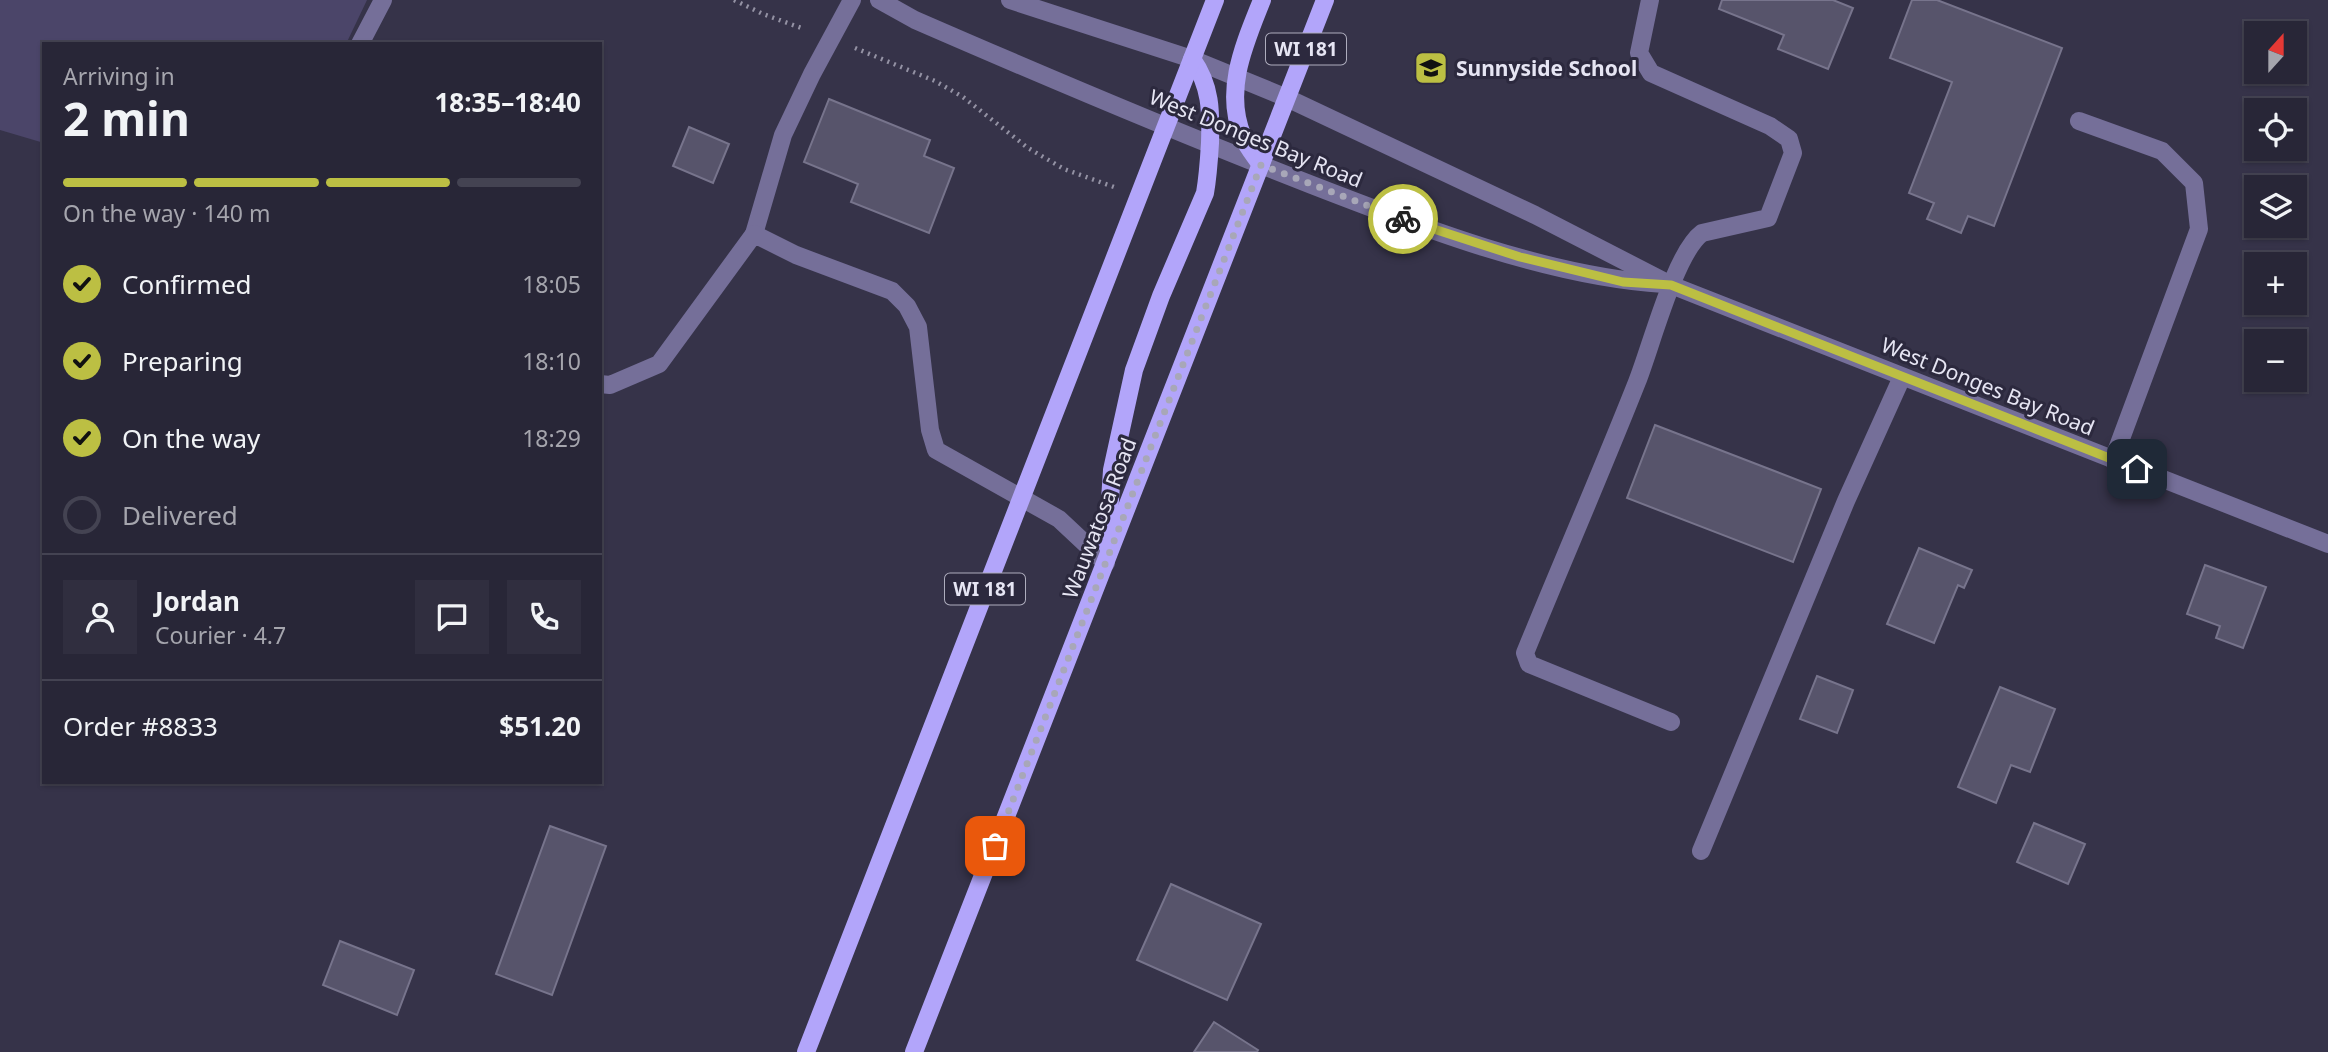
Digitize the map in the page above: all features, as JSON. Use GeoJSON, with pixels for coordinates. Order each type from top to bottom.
{"type":"FeatureCollection","features":[{"type":"Feature","properties":{"kind":"main road","name":"WI 181"},"geometry":{"type":"LineString","coordinates":[[806,1052],[1215,0]]}},
{"type":"Feature","properties":{"kind":"main road"},"geometry":{"type":"LineString","coordinates":[[1261,165],[1243,137],[1236,111],[1236,78],[1244,45],[1262,0]]}},
{"type":"Feature","properties":{"kind":"main road","name":"Wauwatosa Road"},"geometry":{"type":"LineString","coordinates":[[914,1052],[1325,0]]}},
{"type":"Feature","properties":{"kind":"main road"},"geometry":{"type":"LineString","coordinates":[[1106,563],[1112,470],[1134,370],[1161,296],[1205,193],[1211,100],[1201,72],[1192,59]]}},
{"type":"Feature","properties":{"kind":"street"},"geometry":{"type":"LineString","coordinates":[[360,42],[383,0]]}},
{"type":"Feature","properties":{"kind":"street"},"geometry":{"type":"LineString","coordinates":[[602,384],[610,385],[659,364],[754,234],[783,135],[852,0]]}},
{"type":"Feature","properties":{"kind":"street","name":"West Donges Bay Road"},"geometry":{"type":"LineString","coordinates":[[879,0],[915,20],[1165,127],[1383,212],[1520,257],[1623,282],[1671,285]]}},
{"type":"Feature","properties":{"kind":"street","name":"West Donges Bay Road"},"geometry":{"type":"LineString","coordinates":[[1010,0],[1192,59],[1287,98],[1523,209],[1671,285],[2328,544]]}},
{"type":"Feature","properties":{"kind":"street"},"geometry":{"type":"LineString","coordinates":[[1650,0],[1639,53],[1651,73],[1770,126],[1789,138],[1793,153],[1768,218],[1702,233],[1694,238],[1671,285],[1638,379],[1525,653],[1530,664],[1671,722]]}},
{"type":"Feature","properties":{"kind":"street"},"geometry":{"type":"LineString","coordinates":[[2079,121],[2162,151],[2194,183],[2199,229],[2113,460]]}},
{"type":"Feature","properties":{"kind":"street"},"geometry":{"type":"LineString","coordinates":[[754,234],[796,255],[892,291],[906,306],[918,327],[930,430],[936,450],[1059,519],[1106,563]]}},
{"type":"Feature","properties":{"kind":"street"},"geometry":{"type":"LineString","coordinates":[[1701,851],[1846,501],[1902,377]]}},
{"type":"Feature","properties":{"kind":"path"},"geometry":{"type":"LineString","coordinates":[[734,0],[763,14],[895,63],[935,81],[962,97],[1028,148],[1065,169],[1139,195]]}},
{"type":"Feature","properties":{"kind":"shaded area"},"geometry":{"type":"Polygon","coordinates":[[[0,0],[367,0],[347,42],[42,42],[42,142],[0,130],[0,0]]]}},
{"type":"Feature","properties":{"kind":"building"},"geometry":{"type":"Polygon","coordinates":[[[1722,0],[1833,0],[1853,8],[1828,69],[1778,49],[1784,35],[1719,9],[1722,0]]]}},
{"type":"Feature","properties":{"kind":"building"},"geometry":{"type":"Polygon","coordinates":[[[1912,0],[1937,0],[2062,48],[1994,226],[1968,216],[1961,233],[1927,219],[1934,203],[1909,193],[1952,82],[1890,58],[1912,0]]]}},
{"type":"Feature","properties":{"kind":"building"},"geometry":{"type":"Polygon","coordinates":[[[829,99],[930,140],[924,156],[954,168],[929,233],[851,202],[858,184],[804,162],[829,99]]]}},
{"type":"Feature","properties":{"kind":"building"},"geometry":{"type":"Polygon","coordinates":[[[689,127],[729,144],[713,183],[673,166],[689,127]]]}},
{"type":"Feature","properties":{"kind":"building"},"geometry":{"type":"Polygon","coordinates":[[[1655,425],[1821,489],[1793,562],[1627,498],[1655,425]]]}},
{"type":"Feature","properties":{"kind":"building"},"geometry":{"type":"Polygon","coordinates":[[[1919,548],[1972,570],[1964,588],[1958,585],[1934,643],[1887,624],[1919,548]]]}},
{"type":"Feature","properties":{"kind":"building"},"geometry":{"type":"Polygon","coordinates":[[[2205,565],[2266,587],[2243,648],[2216,638],[2220,626],[2187,614],[2205,565]]]}},
{"type":"Feature","properties":{"kind":"building"},"geometry":{"type":"Polygon","coordinates":[[[1817,676],[1853,690],[1837,733],[1800,719],[1817,676]]]}},
{"type":"Feature","properties":{"kind":"building"},"geometry":{"type":"Polygon","coordinates":[[[2000,687],[2055,709],[2030,772],[2011,765],[1996,803],[1958,787],[2000,687]]]}},
{"type":"Feature","properties":{"kind":"building"},"geometry":{"type":"Polygon","coordinates":[[[2034,823],[2085,844],[2068,884],[2017,862],[2034,823]]]}},
{"type":"Feature","properties":{"kind":"building"},"geometry":{"type":"Polygon","coordinates":[[[550,826],[606,846],[552,995],[496,974],[550,826]]]}},
{"type":"Feature","properties":{"kind":"building"},"geometry":{"type":"Polygon","coordinates":[[[1171,884],[1261,924],[1227,1000],[1137,960],[1171,884]]]}},
{"type":"Feature","properties":{"kind":"building"},"geometry":{"type":"Polygon","coordinates":[[[340,941],[414,970],[397,1015],[323,985],[340,941]]]}},
{"type":"Feature","properties":{"kind":"building"},"geometry":{"type":"Polygon","coordinates":[[[1214,1022],[1258,1050],[1257,1052],[1194,1052],[1214,1022]]]}},
{"type":"Feature","properties":{"kind":"way so far"},"geometry":{"type":"LineString","coordinates":[[995,846],[1261,165],[1403,219]]}},
{"type":"Feature","properties":{"kind":"place","name":"Sunnyside School"},"geometry":{"type":"Point","coordinates":[1431,68]}},
{"type":"Feature","properties":{"kind":"route"},"geometry":{"type":"LineString","coordinates":[[1403,219],[1520,257],[1623,282],[1671,285],[2137,469]]}}]}
